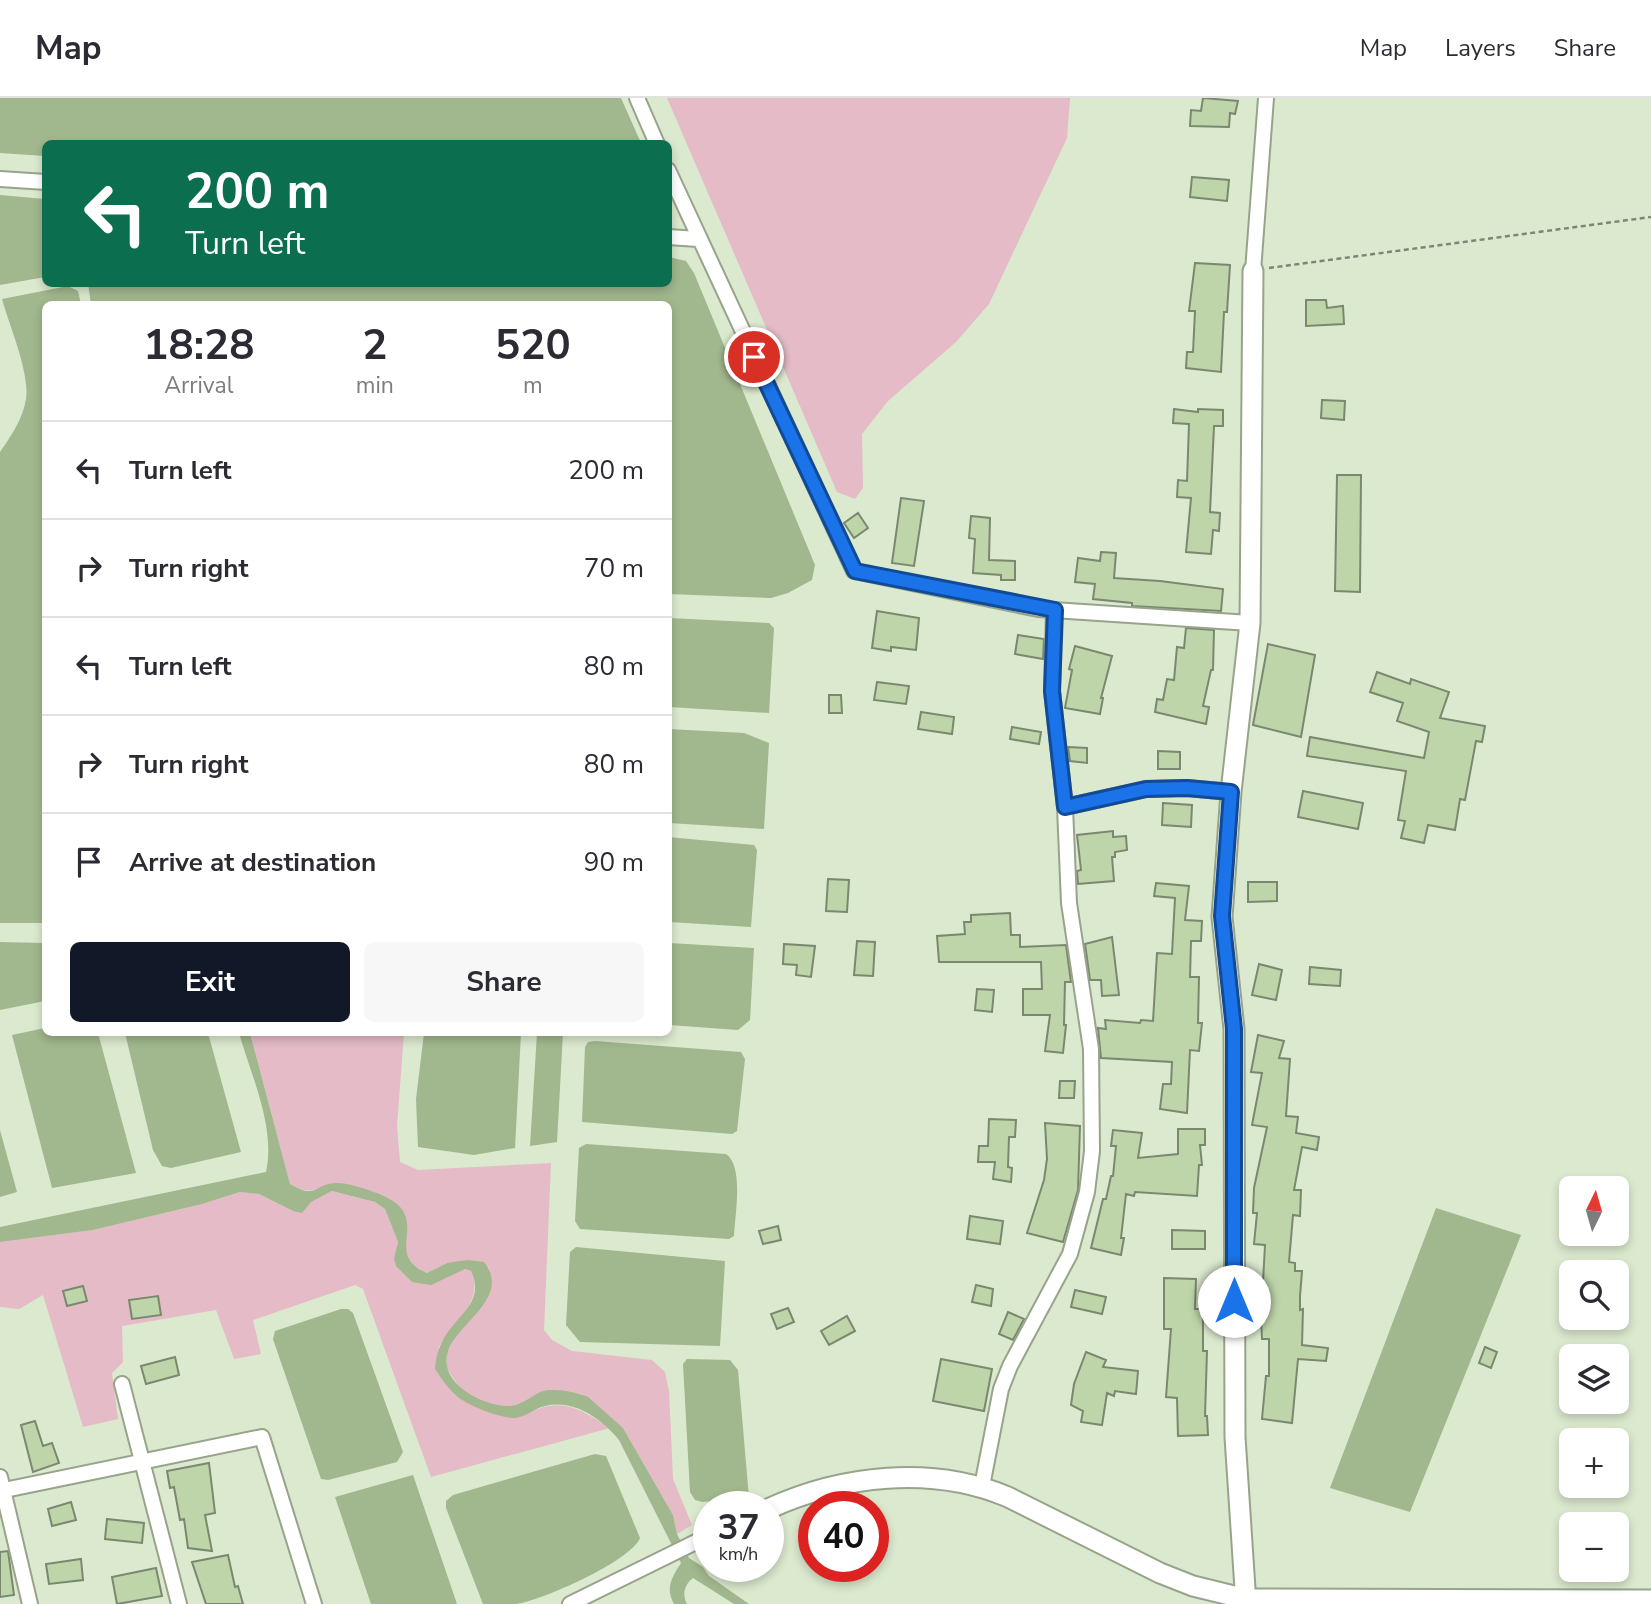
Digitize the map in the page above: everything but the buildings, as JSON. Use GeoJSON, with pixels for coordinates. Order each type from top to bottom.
{"type":"FeatureCollection","features":[{"type":"Feature","properties":{"kind":"street"},"geometry":{"type":"LineString","coordinates":[[637,98],[655,140]]}},
{"type":"Feature","properties":{"kind":"street"},"geometry":{"type":"LineString","coordinates":[[1246,1602],[1235,1437],[1234,1029],[1222,916],[1231,792],[1250,622],[1253,271],[1266,98]]}},
{"type":"Feature","properties":{"kind":"street"},"geometry":{"type":"LineString","coordinates":[[0,179],[42,183]]}},
{"type":"Feature","properties":{"kind":"street"},"geometry":{"type":"LineString","coordinates":[[672,179],[855,571],[1055,610],[1250,622]]}},
{"type":"Feature","properties":{"kind":"street"},"geometry":{"type":"LineString","coordinates":[[672,237],[698,239]]}},
{"type":"Feature","properties":{"kind":"street"},"geometry":{"type":"LineString","coordinates":[[982,1486],[1001,1389],[1010,1366],[1070,1254],[1087,1192],[1092,1151],[1091,1049],[1069,904],[1065,807],[1052,691],[1055,610]]}},
{"type":"Feature","properties":{"kind":"street"},"geometry":{"type":"LineString","coordinates":[[1065,807],[1146,789],[1187,788],[1231,792]]}},
{"type":"Feature","properties":{"kind":"street"},"geometry":{"type":"LineString","coordinates":[[122,1384],[179,1604]]}},
{"type":"Feature","properties":{"kind":"street"},"geometry":{"type":"LineString","coordinates":[[30,1604],[1,1486],[142,1462],[262,1437],[314,1604]]}},
{"type":"Feature","properties":{"kind":"street"},"geometry":{"type":"LineString","coordinates":[[784,1502],[809,1491],[850,1482],[897,1478],[951,1480],[982,1486],[1160,1573],[1246,1602],[1595,1603],[1651,1600]]}},
{"type":"Feature","properties":{"kind":"street"},"geometry":{"type":"LineString","coordinates":[[570,1604],[693,1544]]}},
{"type":"Feature","properties":{"kind":"path"},"geometry":{"type":"LineString","coordinates":[[1253,271],[1651,217]]}},
{"type":"Feature","properties":{"kind":"shaded area"},"geometry":{"type":"Polygon","coordinates":[[[0,98],[621,98],[640,140],[42,140],[42,156],[0,153],[0,98]]]}},
{"type":"Feature","properties":{"kind":"shaded area"},"geometry":{"type":"Polygon","coordinates":[[[667,98],[1070,98],[1067,138],[989,304],[956,342],[888,401],[862,434],[863,488],[855,499],[837,492],[667,98]]]}},
{"type":"Feature","properties":{"kind":"shaded area"},"geometry":{"type":"Polygon","coordinates":[[[0,195],[42,199],[42,278],[0,285],[0,195]]]}},
{"type":"Feature","properties":{"kind":"shaded area"},"geometry":{"type":"Polygon","coordinates":[[[672,258],[686,261],[694,273],[815,565],[812,580],[788,593],[771,598],[672,594],[672,301],[91,301],[88,287],[672,287],[672,258]]]}},
{"type":"Feature","properties":{"kind":"shaded area"},"geometry":{"type":"Polygon","coordinates":[[[70,287],[78,291],[80,301],[42,301],[42,923],[0,923],[0,452],[22,413],[26,399],[22,362],[2,299],[70,287]]]}},
{"type":"Feature","properties":{"kind":"shaded area"},"geometry":{"type":"Polygon","coordinates":[[[672,618],[769,623],[774,628],[769,713],[672,707],[672,618]]]}},
{"type":"Feature","properties":{"kind":"shaded area"},"geometry":{"type":"Polygon","coordinates":[[[672,729],[744,733],[769,743],[764,829],[672,823],[672,729]]]}},
{"type":"Feature","properties":{"kind":"shaded area"},"geometry":{"type":"Polygon","coordinates":[[[672,837],[754,845],[757,850],[751,927],[672,922],[672,837]]]}},
{"type":"Feature","properties":{"kind":"shaded area"},"geometry":{"type":"Polygon","coordinates":[[[0,942],[42,943],[42,1002],[0,1010],[0,942]]]}},
{"type":"Feature","properties":{"kind":"shaded area"},"geometry":{"type":"Polygon","coordinates":[[[672,943],[754,948],[750,1020],[738,1030],[672,1025],[672,943]]]}},
{"type":"Feature","properties":{"kind":"shaded area"},"geometry":{"type":"Polygon","coordinates":[[[42,1029],[42,1036],[99,1036],[136,1173],[52,1188],[12,1035],[42,1029]]]}},
{"type":"Feature","properties":{"kind":"shaded area"},"geometry":{"type":"Polygon","coordinates":[[[126,1036],[209,1036],[241,1152],[171,1168],[162,1166],[153,1150],[126,1036]]]}},
{"type":"Feature","properties":{"kind":"shaded area"},"geometry":{"type":"Polygon","coordinates":[[[240,1036],[251,1036],[290,1184],[311,1191],[329,1184],[342,1183],[392,1200],[404,1213],[407,1222],[406,1249],[409,1258],[415,1266],[427,1273],[447,1263],[467,1260],[484,1262],[491,1275],[487,1300],[459,1333],[447,1355],[450,1375],[456,1384],[485,1402],[506,1406],[520,1404],[545,1391],[577,1393],[588,1397],[623,1428],[673,1515],[677,1534],[689,1558],[693,1561],[693,1578],[685,1590],[687,1604],[674,1604],[671,1598],[672,1578],[681,1563],[619,1440],[604,1425],[577,1408],[566,1405],[541,1407],[519,1417],[509,1418],[471,1405],[452,1392],[435,1369],[444,1337],[474,1295],[471,1271],[465,1269],[431,1285],[412,1282],[396,1266],[394,1258],[398,1242],[385,1209],[375,1202],[332,1191],[311,1202],[302,1213],[259,1194],[240,1192],[202,1204],[93,1230],[0,1242],[0,1227],[266,1172],[268,1138],[240,1036]]]}},
{"type":"Feature","properties":{"kind":"shaded area"},"geometry":{"type":"Polygon","coordinates":[[[251,1036],[404,1036],[397,1126],[400,1162],[418,1170],[551,1163],[544,1330],[552,1340],[572,1351],[652,1360],[665,1372],[669,1391],[673,1479],[692,1525],[677,1534],[673,1515],[623,1428],[581,1394],[543,1391],[524,1403],[508,1407],[468,1394],[459,1387],[446,1367],[447,1353],[489,1268],[447,1263],[427,1273],[412,1262],[405,1249],[404,1213],[337,1183],[314,1190],[304,1190],[290,1184],[251,1036]]]}},
{"type":"Feature","properties":{"kind":"shaded area"},"geometry":{"type":"Polygon","coordinates":[[[424,1036],[521,1036],[515,1148],[474,1155],[418,1147],[416,1099],[424,1036]]]}},
{"type":"Feature","properties":{"kind":"shaded area"},"geometry":{"type":"Polygon","coordinates":[[[537,1036],[563,1036],[557,1142],[530,1146],[537,1036]]]}},
{"type":"Feature","properties":{"kind":"shaded area"},"geometry":{"type":"Polygon","coordinates":[[[588,1042],[741,1052],[745,1059],[737,1131],[732,1134],[582,1122],[585,1047],[588,1042]]]}},
{"type":"Feature","properties":{"kind":"shaded area"},"geometry":{"type":"Polygon","coordinates":[[[0,1130],[17,1192],[0,1197],[0,1130]]]}},
{"type":"Feature","properties":{"kind":"shaded area"},"geometry":{"type":"Polygon","coordinates":[[[586,1144],[726,1154],[732,1160],[737,1180],[734,1236],[729,1239],[580,1229],[575,1221],[579,1148],[586,1144]]]}},
{"type":"Feature","properties":{"kind":"shaded area"},"geometry":{"type":"Polygon","coordinates":[[[332,1191],[375,1202],[385,1209],[398,1242],[394,1258],[412,1282],[465,1269],[471,1271],[474,1292],[471,1302],[439,1347],[449,1387],[524,1415],[548,1406],[568,1406],[588,1414],[610,1428],[431,1477],[363,1289],[355,1285],[253,1320],[261,1354],[234,1359],[216,1310],[122,1326],[123,1362],[112,1373],[118,1419],[83,1427],[43,1295],[19,1309],[0,1307],[0,1242],[93,1230],[202,1204],[240,1192],[259,1194],[293,1211],[332,1191]]]}},
{"type":"Feature","properties":{"kind":"shaded area"},"geometry":{"type":"Polygon","coordinates":[[[1436,1208],[1521,1235],[1410,1512],[1330,1488],[1436,1208]]]}},
{"type":"Feature","properties":{"kind":"shaded area"},"geometry":{"type":"Polygon","coordinates":[[[576,1247],[725,1261],[720,1346],[580,1342],[566,1325],[570,1252],[576,1247]]]}},
{"type":"Feature","properties":{"kind":"shaded area"},"geometry":{"type":"Polygon","coordinates":[[[348,1309],[353,1313],[403,1452],[397,1462],[328,1480],[321,1479],[273,1339],[275,1331],[348,1309]]]}},
{"type":"Feature","properties":{"kind":"shaded area"},"geometry":{"type":"Polygon","coordinates":[[[687,1359],[730,1360],[738,1370],[748,1491],[693,1491],[693,1497],[690,1492],[683,1364],[687,1359]]]}},
{"type":"Feature","properties":{"kind":"shaded area"},"geometry":{"type":"Polygon","coordinates":[[[595,1454],[606,1456],[640,1538],[620,1558],[545,1596],[516,1604],[483,1604],[446,1508],[446,1501],[453,1495],[595,1454]]]}},
{"type":"Feature","properties":{"kind":"shaded area"},"geometry":{"type":"Polygon","coordinates":[[[413,1475],[457,1604],[371,1604],[335,1497],[413,1475]]]}},
{"type":"Feature","properties":{"kind":"shaded area"},"geometry":{"type":"Polygon","coordinates":[[[699,1582],[718,1582],[749,1604],[734,1604],[699,1582]]]}},
{"type":"Feature","properties":{"kind":"route"},"geometry":{"type":"LineString","coordinates":[[754,357],[855,571],[1038,609],[1055,610],[1052,691],[1065,807],[1146,789],[1187,788],[1231,792],[1222,916],[1234,1029],[1234,1301]]}}]}
